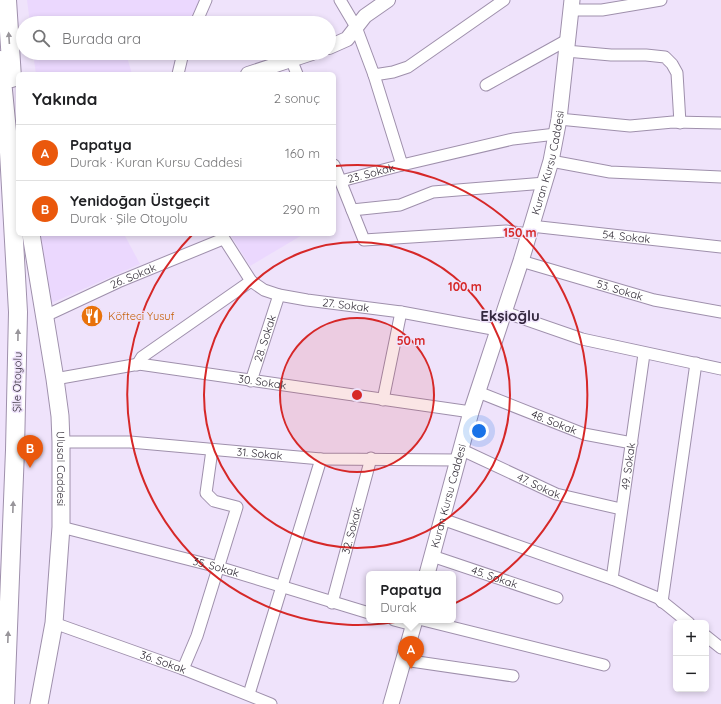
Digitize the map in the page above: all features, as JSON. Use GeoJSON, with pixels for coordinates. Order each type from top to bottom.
{"type":"FeatureCollection","features":[{"type":"Feature","properties":{"kind":"highway"},"geometry":{"type":"LineString","coordinates":[[6,0],[16,124]]}},
{"type":"Feature","properties":{"kind":"highway","name":"Şile Otoyolu"},"geometry":{"type":"LineString","coordinates":[[0,60],[9,152],[18,312],[15,450],[5,704]]}},
{"type":"Feature","properties":{"kind":"highway"},"geometry":{"type":"LineString","coordinates":[[18,312],[19,236]]}},
{"type":"Feature","properties":{"kind":"main road","name":"Kuran Kursu Caddesi"},"geometry":{"type":"LineString","coordinates":[[428,571],[471,412],[521,261],[551,161],[559,119],[571,5]]}},
{"type":"Feature","properties":{"kind":"main road","name":"Ulusal Caddesi"},"geometry":{"type":"LineString","coordinates":[[31,236],[43,317],[55,379],[60,416],[61,442],[61,527],[54,623],[39,704]]}},
{"type":"Feature","properties":{"kind":"main road"},"geometry":{"type":"LineString","coordinates":[[391,704],[417,623]]}},
{"type":"Feature","properties":{"kind":"street"},"geometry":{"type":"LineString","coordinates":[[199,16],[206,0]]}},
{"type":"Feature","properties":{"kind":"street"},"geometry":{"type":"LineString","coordinates":[[340,0],[356,27],[374,75],[402,165]]}},
{"type":"Feature","properties":{"kind":"street"},"geometry":{"type":"LineString","coordinates":[[336,44],[347,39],[365,16],[388,0]]}},
{"type":"Feature","properties":{"kind":"street"},"geometry":{"type":"LineString","coordinates":[[374,75],[393,72],[408,66],[504,0]]}},
{"type":"Feature","properties":{"kind":"street"},"geometry":{"type":"LineString","coordinates":[[571,5],[602,10],[660,0]]}},
{"type":"Feature","properties":{"kind":"street"},"geometry":{"type":"LineString","coordinates":[[486,84],[566,46],[611,55],[646,55],[665,57],[672,64],[677,73],[680,123]]}},
{"type":"Feature","properties":{"kind":"street"},"geometry":{"type":"LineString","coordinates":[[178,72],[181,60]]}},
{"type":"Feature","properties":{"kind":"street"},"geometry":{"type":"LineString","coordinates":[[254,72],[291,60],[296,72]]}},
{"type":"Feature","properties":{"kind":"street"},"geometry":{"type":"LineString","coordinates":[[559,119],[630,126],[680,123],[721,123]]}},
{"type":"Feature","properties":{"kind":"street","name":"23. Sokak"},"geometry":{"type":"LineString","coordinates":[[341,181],[514,139],[556,134]]}},
{"type":"Feature","properties":{"kind":"street"},"geometry":{"type":"LineString","coordinates":[[551,161],[610,172],[721,177]]}},
{"type":"Feature","properties":{"kind":"street"},"geometry":{"type":"LineString","coordinates":[[336,170],[352,210],[400,205],[433,192],[545,183]]}},
{"type":"Feature","properties":{"kind":"street","name":"54. Sokak"},"geometry":{"type":"LineString","coordinates":[[352,210],[364,240],[530,230],[721,247]]}},
{"type":"Feature","properties":{"kind":"street","name":"26. Sokak"},"geometry":{"type":"LineString","coordinates":[[43,317],[222,236]]}},
{"type":"Feature","properties":{"kind":"street","name":"27. Sokak"},"geometry":{"type":"LineString","coordinates":[[222,236],[251,281],[264,290],[280,295],[307,300],[401,312],[498,330]]}},
{"type":"Feature","properties":{"kind":"street","name":"53. Sokak"},"geometry":{"type":"LineString","coordinates":[[521,261],[654,300],[721,312]]}},
{"type":"Feature","properties":{"kind":"street"},"geometry":{"type":"LineString","coordinates":[[137,365],[142,357],[251,281]]}},
{"type":"Feature","properties":{"kind":"street","name":"28. Sokak"},"geometry":{"type":"LineString","coordinates":[[251,381],[280,295]]}},
{"type":"Feature","properties":{"kind":"street"},"geometry":{"type":"LineString","coordinates":[[383,400],[401,312]]}},
{"type":"Feature","properties":{"kind":"street"},"geometry":{"type":"LineString","coordinates":[[504,312],[582,339],[644,354],[721,369]]}},
{"type":"Feature","properties":{"kind":"street","name":"49. Sokak"},"geometry":{"type":"LineString","coordinates":[[612,579],[644,354]]}},
{"type":"Feature","properties":{"kind":"street"},"geometry":{"type":"LineString","coordinates":[[662,602],[696,363]]}},
{"type":"Feature","properties":{"kind":"street","name":"30. Sokak"},"geometry":{"type":"LineString","coordinates":[[55,379],[137,365],[471,412]]}},
{"type":"Feature","properties":{"kind":"street","name":"48. Sokak"},"geometry":{"type":"LineString","coordinates":[[478,392],[584,434],[632,443]]}},
{"type":"Feature","properties":{"kind":"street","name":"31. Sokak"},"geometry":{"type":"LineString","coordinates":[[61,442],[130,442],[321,459],[459,454]]}},
{"type":"Feature","properties":{"kind":"street"},"geometry":{"type":"LineString","coordinates":[[183,669],[196,636],[237,507],[214,501],[206,493],[212,450]]}},
{"type":"Feature","properties":{"kind":"street","name":"47. Sokak"},"geometry":{"type":"LineString","coordinates":[[459,454],[556,494],[621,509]]}},
{"type":"Feature","properties":{"kind":"street","name":"32. Sokak"},"geometry":{"type":"LineString","coordinates":[[332,603],[371,458]]}},
{"type":"Feature","properties":{"kind":"street"},"geometry":{"type":"LineString","coordinates":[[249,694],[321,459]]}},
{"type":"Feature","properties":{"kind":"street"},"geometry":{"type":"LineString","coordinates":[[442,519],[612,579],[658,598],[685,620]]}},
{"type":"Feature","properties":{"kind":"street","name":"35. Sokak"},"geometry":{"type":"LineString","coordinates":[[61,527],[218,567],[366,612]]}},
{"type":"Feature","properties":{"kind":"street","name":"45. Sokak"},"geometry":{"type":"LineString","coordinates":[[432,556],[557,598]]}},
{"type":"Feature","properties":{"kind":"street","name":"36. Sokak"},"geometry":{"type":"LineString","coordinates":[[54,623],[183,669],[272,704]]}},
{"type":"Feature","properties":{"kind":"street"},"geometry":{"type":"LineString","coordinates":[[421,623],[604,665]]}},
{"type":"Feature","properties":{"kind":"street"},"geometry":{"type":"LineString","coordinates":[[709,638],[721,648]]}},
{"type":"Feature","properties":{"kind":"street"},"geometry":{"type":"LineString","coordinates":[[404,660],[513,676]]}},
{"type":"Feature","properties":{"kind":"shaded area"},"geometry":{"type":"Polygon","coordinates":[[[27,0],[210,0],[203,16],[29,16],[27,0]]]}},
{"type":"Feature","properties":{"kind":"shaded area"},"geometry":{"type":"Polygon","coordinates":[[[34,60],[128,60],[131,72],[36,72],[34,60]]]}},
{"type":"Feature","properties":{"kind":"shaded area"},"geometry":{"type":"Polygon","coordinates":[[[41,236],[125,236],[140,264],[47,305],[41,236]]]}},
{"type":"Feature","properties":{"kind":"shaded area"},"geometry":{"type":"Polygon","coordinates":[[[231,236],[301,236],[250,266],[231,236]]]}},
{"type":"Feature","properties":{"kind":"place","name":"Köfteci Yusuf"},"geometry":{"type":"Point","coordinates":[92,316]}},
{"type":"Feature","properties":{"kind":"place","name":"Yenidoğan Üstgeçit"},"geometry":{"type":"Point","coordinates":[30,468]}},
{"type":"Feature","properties":{"kind":"place","name":"Papatya"},"geometry":{"type":"Point","coordinates":[411,669]}},
{"type":"Feature","properties":{"kind":"district","name":"Ekşioğlu"},"geometry":{"type":"Point","coordinates":[510,316]}}]}
